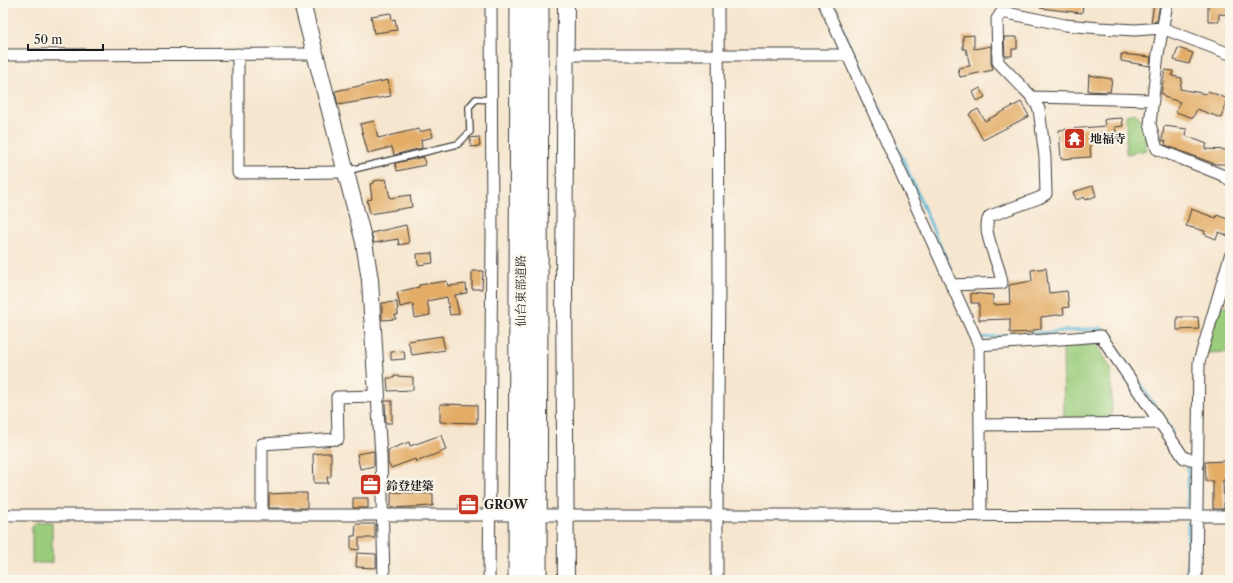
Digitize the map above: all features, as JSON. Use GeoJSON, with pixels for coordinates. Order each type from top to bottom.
{"type":"FeatureCollection","features":[{"type":"Feature","properties":{"kind":"highway","name":"仙台東部道路"},"geometry":{"type":"LineString","coordinates":[[519,580],[521,3]]}},
{"type":"Feature","properties":{"kind":"highway","name":"仙台東部道路"},"geometry":{"type":"LineString","coordinates":[[536,580],[538,3]]}},
{"type":"Feature","properties":{"kind":"street"},"geometry":{"type":"LineString","coordinates":[[302,3],[364,242],[370,280],[383,516],[384,580]]}},
{"type":"Feature","properties":{"kind":"street"},"geometry":{"type":"LineString","coordinates":[[489,580],[492,100],[491,3]]}},
{"type":"Feature","properties":{"kind":"street"},"geometry":{"type":"LineString","coordinates":[[566,3],[566,580]]}},
{"type":"Feature","properties":{"kind":"street"},"geometry":{"type":"LineString","coordinates":[[717,580],[719,283],[718,3]]}},
{"type":"Feature","properties":{"kind":"street"},"geometry":{"type":"LineString","coordinates":[[824,3],[979,345],[982,516]]}},
{"type":"Feature","properties":{"kind":"street"},"geometry":{"type":"LineString","coordinates":[[1167,3],[1162,28],[1150,124],[1157,149],[1222,175],[1230,180]]}},
{"type":"Feature","properties":{"kind":"street"},"geometry":{"type":"LineString","coordinates":[[951,285],[1002,283],[987,230],[987,220],[990,216],[1039,198],[1046,194],[1047,189],[1039,109],[1032,96],[998,62],[997,19],[1001,13],[1066,25],[1135,30],[1162,28],[1230,54]]}},
{"type":"Feature","properties":{"kind":"street"},"geometry":{"type":"LineString","coordinates":[[238,54],[238,173],[345,172]]}},
{"type":"Feature","properties":{"kind":"street"},"geometry":{"type":"LineString","coordinates":[[3,56],[314,54]]}},
{"type":"Feature","properties":{"kind":"street"},"geometry":{"type":"LineString","coordinates":[[565,55],[847,55]]}},
{"type":"Feature","properties":{"kind":"street"},"geometry":{"type":"LineString","coordinates":[[1032,96],[1153,100]]}},
{"type":"Feature","properties":{"kind":"street"},"geometry":{"type":"LineString","coordinates":[[1196,580],[1199,362],[1230,256]]}},
{"type":"Feature","properties":{"kind":"street"},"geometry":{"type":"LineString","coordinates":[[979,345],[1100,336],[1184,458],[1197,460]]}},
{"type":"Feature","properties":{"kind":"street"},"geometry":{"type":"LineString","coordinates":[[262,515],[262,444],[338,439],[337,397],[377,396]]}},
{"type":"Feature","properties":{"kind":"street"},"geometry":{"type":"LineString","coordinates":[[980,425],[1160,423]]}},
{"type":"Feature","properties":{"kind":"street"},"geometry":{"type":"LineString","coordinates":[[3,515],[508,515]]}},
{"type":"Feature","properties":{"kind":"street"},"geometry":{"type":"LineString","coordinates":[[546,515],[1230,516]]}},
{"type":"Feature","properties":{"kind":"lane"},"geometry":{"type":"LineString","coordinates":[[345,172],[458,144],[470,132],[469,107],[476,99],[492,100]]}},
{"type":"Feature","properties":{"kind":"green space"},"geometry":{"type":"Polygon","coordinates":[[[1135,113],[1145,124],[1146,150],[1126,154],[1126,115],[1135,113]]]}},
{"type":"Feature","properties":{"kind":"green space"},"geometry":{"type":"Polygon","coordinates":[[[1230,306],[1230,352],[1206,353],[1220,307],[1230,306]]]}},
{"type":"Feature","properties":{"kind":"green space"},"geometry":{"type":"Polygon","coordinates":[[[1097,344],[1111,369],[1112,419],[1064,419],[1063,347],[1097,344]]]}},
{"type":"Feature","properties":{"kind":"green space"},"geometry":{"type":"Polygon","coordinates":[[[36,522],[52,522],[52,563],[32,563],[32,526],[36,522]]]}},
{"type":"Feature","properties":{"kind":"building"},"geometry":{"type":"Polygon","coordinates":[[[1040,3],[1083,5],[1082,13],[1040,8],[1040,3]]]}},
{"type":"Feature","properties":{"kind":"building"},"geometry":{"type":"Polygon","coordinates":[[[1154,3],[1160,3],[1157,21],[1151,22],[1154,3]]]}},
{"type":"Feature","properties":{"kind":"building"},"geometry":{"type":"Polygon","coordinates":[[[1208,3],[1230,3],[1230,15],[1219,14],[1219,21],[1208,21],[1208,3]]]}},
{"type":"Feature","properties":{"kind":"building"},"geometry":{"type":"Polygon","coordinates":[[[391,13],[392,20],[395,19],[397,30],[374,33],[371,16],[391,13]]]}},
{"type":"Feature","properties":{"kind":"building"},"geometry":{"type":"Polygon","coordinates":[[[974,35],[974,49],[991,46],[991,62],[993,70],[960,77],[958,68],[970,66],[966,49],[963,49],[963,36],[974,35]]]}},
{"type":"Feature","properties":{"kind":"building"},"geometry":{"type":"Polygon","coordinates":[[[1004,37],[1017,37],[1017,49],[1012,49],[1012,56],[1005,56],[1004,37]]]}},
{"type":"Feature","properties":{"kind":"building"},"geometry":{"type":"Polygon","coordinates":[[[1178,48],[1193,53],[1189,64],[1174,60],[1178,48]]]}},
{"type":"Feature","properties":{"kind":"building"},"geometry":{"type":"Polygon","coordinates":[[[1121,54],[1151,57],[1150,66],[1121,61],[1121,54]]]}},
{"type":"Feature","properties":{"kind":"building"},"geometry":{"type":"Polygon","coordinates":[[[1165,70],[1173,71],[1172,76],[1182,78],[1180,89],[1206,94],[1208,91],[1228,99],[1221,118],[1197,109],[1193,118],[1176,112],[1180,102],[1164,97],[1164,94],[1161,94],[1165,70]]]}},
{"type":"Feature","properties":{"kind":"building"},"geometry":{"type":"Polygon","coordinates":[[[1089,75],[1112,79],[1110,92],[1088,91],[1089,75]]]}},
{"type":"Feature","properties":{"kind":"building"},"geometry":{"type":"Polygon","coordinates":[[[388,80],[391,96],[338,105],[335,91],[388,80]]]}},
{"type":"Feature","properties":{"kind":"building"},"geometry":{"type":"Polygon","coordinates":[[[980,88],[985,97],[977,101],[973,92],[980,88]]]}},
{"type":"Feature","properties":{"kind":"building"},"geometry":{"type":"Polygon","coordinates":[[[1021,102],[1029,116],[983,140],[969,114],[978,109],[985,121],[1021,102]]]}},
{"type":"Feature","properties":{"kind":"building"},"geometry":{"type":"Polygon","coordinates":[[[1122,118],[1123,126],[1115,127],[1116,134],[1089,136],[1091,157],[1061,159],[1059,130],[1105,126],[1104,120],[1122,118]]]}},
{"type":"Feature","properties":{"kind":"building"},"geometry":{"type":"Polygon","coordinates":[[[374,121],[378,138],[419,129],[419,132],[431,129],[433,137],[421,140],[422,148],[394,155],[392,147],[368,153],[360,124],[374,121]]]}},
{"type":"Feature","properties":{"kind":"building"},"geometry":{"type":"Polygon","coordinates":[[[1164,126],[1187,129],[1186,136],[1207,144],[1205,149],[1230,150],[1229,164],[1215,164],[1165,145],[1166,141],[1162,141],[1164,126]]]}},
{"type":"Feature","properties":{"kind":"building"},"geometry":{"type":"Polygon","coordinates":[[[479,137],[480,146],[471,147],[470,138],[479,137]]]}},
{"type":"Feature","properties":{"kind":"building"},"geometry":{"type":"Polygon","coordinates":[[[424,157],[425,165],[397,171],[395,163],[424,157]]]}},
{"type":"Feature","properties":{"kind":"building"},"geometry":{"type":"Polygon","coordinates":[[[386,179],[390,198],[410,195],[412,207],[370,214],[367,200],[372,199],[370,184],[374,183],[374,181],[386,179]]]}},
{"type":"Feature","properties":{"kind":"building"},"geometry":{"type":"Polygon","coordinates":[[[1093,186],[1096,196],[1085,200],[1084,197],[1076,200],[1073,192],[1093,186]]]}},
{"type":"Feature","properties":{"kind":"building"},"geometry":{"type":"Polygon","coordinates":[[[1191,209],[1216,218],[1217,215],[1230,220],[1228,236],[1219,232],[1216,239],[1204,234],[1205,231],[1186,226],[1191,209]]]}},
{"type":"Feature","properties":{"kind":"building"},"geometry":{"type":"Polygon","coordinates":[[[406,225],[409,243],[399,245],[398,239],[374,243],[371,233],[406,225]]]}},
{"type":"Feature","properties":{"kind":"building"},"geometry":{"type":"Polygon","coordinates":[[[432,253],[433,263],[418,265],[417,254],[432,253]]]}},
{"type":"Feature","properties":{"kind":"building"},"geometry":{"type":"Polygon","coordinates":[[[1046,268],[1049,293],[1067,291],[1069,307],[1063,308],[1064,314],[1041,317],[1041,329],[1033,330],[1033,332],[1010,333],[1010,319],[979,320],[979,303],[971,303],[971,293],[993,295],[993,305],[1010,304],[1009,285],[1032,281],[1031,270],[1046,268]]]}},
{"type":"Feature","properties":{"kind":"building"},"geometry":{"type":"Polygon","coordinates":[[[472,271],[483,271],[482,289],[472,289],[472,271]]]}},
{"type":"Feature","properties":{"kind":"building"},"geometry":{"type":"Polygon","coordinates":[[[447,281],[448,286],[466,284],[467,293],[455,295],[459,314],[450,315],[447,297],[427,301],[430,315],[415,318],[413,304],[400,307],[397,292],[419,287],[419,285],[447,281]]]}},
{"type":"Feature","properties":{"kind":"building"},"geometry":{"type":"Polygon","coordinates":[[[397,302],[398,315],[395,315],[396,319],[382,320],[382,303],[397,302]]]}},
{"type":"Feature","properties":{"kind":"building"},"geometry":{"type":"Polygon","coordinates":[[[1177,317],[1198,317],[1199,329],[1177,330],[1177,317]]]}},
{"type":"Feature","properties":{"kind":"building"},"geometry":{"type":"Polygon","coordinates":[[[442,336],[445,350],[412,355],[408,341],[442,336]]]}},
{"type":"Feature","properties":{"kind":"building"},"geometry":{"type":"Polygon","coordinates":[[[404,351],[405,359],[391,360],[391,352],[404,351]]]}},
{"type":"Feature","properties":{"kind":"building"},"geometry":{"type":"Polygon","coordinates":[[[394,376],[413,377],[413,390],[388,391],[387,378],[394,378],[394,376]]]}},
{"type":"Feature","properties":{"kind":"building"},"geometry":{"type":"Polygon","coordinates":[[[385,401],[392,401],[392,423],[386,423],[385,401]]]}},
{"type":"Feature","properties":{"kind":"building"},"geometry":{"type":"Polygon","coordinates":[[[440,404],[477,405],[477,423],[440,422],[440,404]]]}},
{"type":"Feature","properties":{"kind":"building"},"geometry":{"type":"Polygon","coordinates":[[[441,435],[446,450],[416,462],[415,459],[391,468],[388,463],[388,450],[409,442],[410,446],[441,435]]]}},
{"type":"Feature","properties":{"kind":"building"},"geometry":{"type":"Polygon","coordinates":[[[374,451],[374,466],[360,469],[357,454],[374,451]]]}},
{"type":"Feature","properties":{"kind":"building"},"geometry":{"type":"Polygon","coordinates":[[[331,453],[331,476],[327,477],[328,483],[314,483],[313,454],[331,453]]]}},
{"type":"Feature","properties":{"kind":"building"},"geometry":{"type":"Polygon","coordinates":[[[1225,461],[1226,480],[1223,480],[1224,509],[1213,509],[1213,481],[1206,481],[1205,462],[1225,461]]]}},
{"type":"Feature","properties":{"kind":"building"},"geometry":{"type":"Polygon","coordinates":[[[375,480],[375,491],[364,491],[363,481],[375,480]]]}},
{"type":"Feature","properties":{"kind":"building"},"geometry":{"type":"Polygon","coordinates":[[[391,492],[433,494],[433,506],[391,508],[391,492]]]}},
{"type":"Feature","properties":{"kind":"building"},"geometry":{"type":"Polygon","coordinates":[[[307,493],[307,508],[269,508],[269,494],[307,493]]]}},
{"type":"Feature","properties":{"kind":"building"},"geometry":{"type":"Polygon","coordinates":[[[353,498],[368,498],[368,508],[353,508],[353,498]]]}},
{"type":"Feature","properties":{"kind":"building"},"geometry":{"type":"Polygon","coordinates":[[[459,500],[476,500],[476,508],[459,508],[459,500]]]}},
{"type":"Feature","properties":{"kind":"building"},"geometry":{"type":"Polygon","coordinates":[[[356,524],[375,524],[375,538],[359,538],[359,550],[351,549],[351,536],[355,536],[356,524]]]}},
{"type":"Feature","properties":{"kind":"building"},"geometry":{"type":"Polygon","coordinates":[[[357,553],[376,554],[376,568],[356,567],[357,553]]]}},
{"type":"Feature","properties":{"kind":"waterway"},"geometry":{"type":"LineString","coordinates":[[831,3],[905,164],[951,271]]}},
{"type":"Feature","properties":{"kind":"waterway"},"geometry":{"type":"LineString","coordinates":[[980,338],[1102,328],[1172,431]]}},
{"type":"Feature","properties":{"kind":"waterway"},"geometry":{"type":"LineString","coordinates":[[1188,464],[1188,509]]}},
{"type":"Feature","properties":{"kind":"waterway"},"geometry":{"type":"LineString","coordinates":[[1188,523],[1188,580]]}},
{"type":"Feature","properties":{"kind":"place","name":"地福寺"},"geometry":{"type":"Point","coordinates":[1075,138]}},
{"type":"Feature","properties":{"kind":"place","name":"鈴登建築"},"geometry":{"type":"Point","coordinates":[370,485]}},
{"type":"Feature","properties":{"kind":"place","name":"GROW"},"geometry":{"type":"Point","coordinates":[468,504]}}]}
